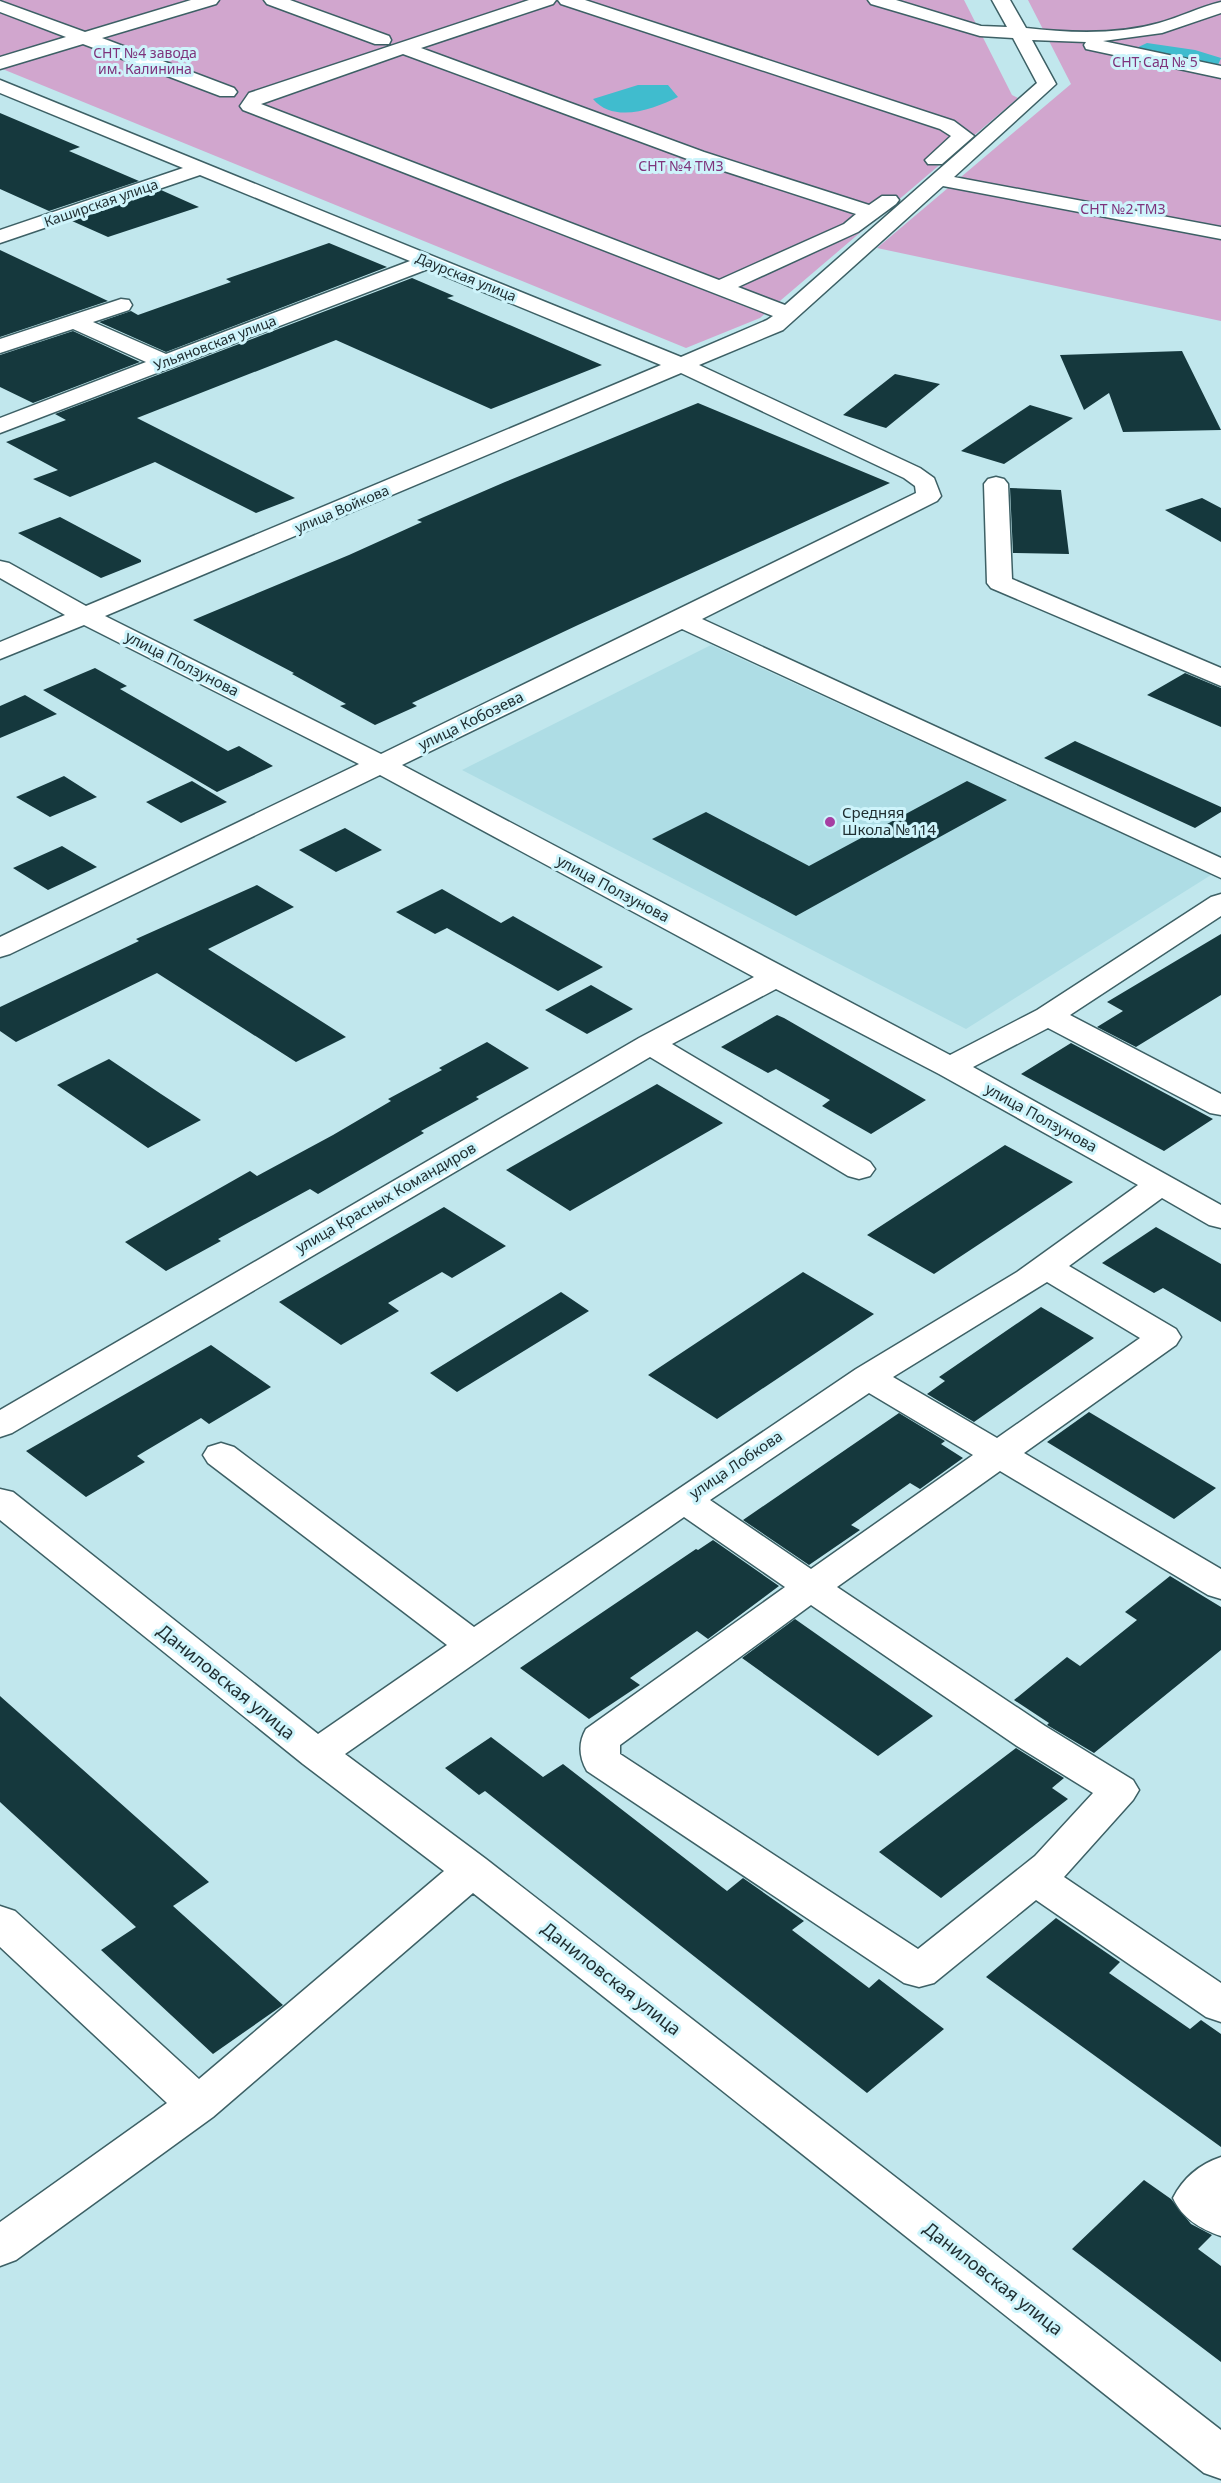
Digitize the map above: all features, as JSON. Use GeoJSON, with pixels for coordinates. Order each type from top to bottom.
{"type":"FeatureCollection","features":[{"type":"Feature","properties":{"kind":"street"},"geometry":{"type":"LineString","coordinates":[[0,63],[210,0]]}},
{"type":"Feature","properties":{"kind":"street"},"geometry":{"type":"LineString","coordinates":[[273,0],[382,40]]}},
{"type":"Feature","properties":{"kind":"street"},"geometry":{"type":"LineString","coordinates":[[547,0],[256,97],[250,106],[788,314]]}},
{"type":"Feature","properties":{"kind":"street"},"geometry":{"type":"LineString","coordinates":[[567,0],[947,124],[964,136],[873,213],[851,228],[718,288]]}},
{"type":"Feature","properties":{"kind":"street"},"geometry":{"type":"LineString","coordinates":[[877,0],[915,5],[980,31],[1065,38],[1221,72]]}},
{"type":"Feature","properties":{"kind":"street"},"geometry":{"type":"LineString","coordinates":[[1001,0],[1020,33]]}},
{"type":"Feature","properties":{"kind":"street"},"geometry":{"type":"LineString","coordinates":[[1180,0],[1191,18]]}},
{"type":"Feature","properties":{"kind":"street"},"geometry":{"type":"LineString","coordinates":[[0,6],[227,92]]}},
{"type":"Feature","properties":{"kind":"street"},"geometry":{"type":"LineString","coordinates":[[1065,38],[1121,35],[1162,28],[1221,8]]}},
{"type":"Feature","properties":{"kind":"street","name":"улица Войкова"},"geometry":{"type":"LineString","coordinates":[[0,651],[684,366],[775,325],[1047,84],[1020,33]]}},
{"type":"Feature","properties":{"kind":"street"},"geometry":{"type":"LineString","coordinates":[[404,48],[698,156],[873,213]]}},
{"type":"Feature","properties":{"kind":"street","name":"Даурская улица"},"geometry":{"type":"LineString","coordinates":[[0,86],[684,366],[912,473],[926,483]]}},
{"type":"Feature","properties":{"kind":"street","name":"Каширская улица"},"geometry":{"type":"LineString","coordinates":[[0,237],[202,168]]}},
{"type":"Feature","properties":{"kind":"street"},"geometry":{"type":"LineString","coordinates":[[941,180],[1221,233]]}},
{"type":"Feature","properties":{"kind":"street","name":"Ульяновская улица"},"geometry":{"type":"LineString","coordinates":[[0,426],[429,261]]}},
{"type":"Feature","properties":{"kind":"street"},"geometry":{"type":"LineString","coordinates":[[0,346],[121,305]]}},
{"type":"Feature","properties":{"kind":"street"},"geometry":{"type":"LineString","coordinates":[[76,322],[165,362]]}},
{"type":"Feature","properties":{"kind":"street","name":"улица Кобозева"},"geometry":{"type":"LineString","coordinates":[[0,948],[682,619],[929,495],[926,483]]}},
{"type":"Feature","properties":{"kind":"street"},"geometry":{"type":"LineString","coordinates":[[996,484],[1000,583],[1221,678]]}},
{"type":"Feature","properties":{"kind":"street","name":"улица Ползунова"},"geometry":{"type":"LineString","coordinates":[[0,568],[86,616],[382,765],[776,977],[950,1067],[1221,1218]]}},
{"type":"Feature","properties":{"kind":"street"},"geometry":{"type":"LineString","coordinates":[[682,619],[1221,869]]}},
{"type":"Feature","properties":{"kind":"street"},"geometry":{"type":"LineString","coordinates":[[950,1067],[1048,1016],[1221,903]]}},
{"type":"Feature","properties":{"kind":"street","name":"улица Красных Командиров"},"geometry":{"type":"LineString","coordinates":[[0,1425],[650,1044],[776,977]]}},
{"type":"Feature","properties":{"kind":"street"},"geometry":{"type":"LineString","coordinates":[[1048,1016],[1221,1106]]}},
{"type":"Feature","properties":{"kind":"street"},"geometry":{"type":"LineString","coordinates":[[650,1044],[859,1169]]}},
{"type":"Feature","properties":{"kind":"street","name":"улица Лобкова"},"geometry":{"type":"LineString","coordinates":[[317,1754],[684,1500],[868,1377],[1046,1266],[1159,1185]]}},
{"type":"Feature","properties":{"kind":"street"},"geometry":{"type":"LineString","coordinates":[[684,1500],[811,1587],[1030,1736],[1119,1790],[1035,1878],[919,1971],[601,1761],[600,1739],[811,1587],[1164,1337],[1046,1266]]}},
{"type":"Feature","properties":{"kind":"street"},"geometry":{"type":"LineString","coordinates":[[868,1377],[1221,1586]]}},
{"type":"Feature","properties":{"kind":"street"},"geometry":{"type":"LineString","coordinates":[[221,1455],[473,1646]]}},
{"type":"Feature","properties":{"kind":"street","name":"Даниловская улица"},"geometry":{"type":"LineString","coordinates":[[0,1501],[317,1754],[472,1870],[1221,2458]]}},
{"type":"Feature","properties":{"kind":"street"},"geometry":{"type":"LineString","coordinates":[[0,2247],[198,2105],[472,1870]]}},
{"type":"Feature","properties":{"kind":"street"},"geometry":{"type":"LineString","coordinates":[[1035,1878],[1221,2005]]}},
{"type":"Feature","properties":{"kind":"street"},"geometry":{"type":"LineString","coordinates":[[0,1922],[198,2105]]}},
{"type":"Feature","properties":{"kind":"street"},"geometry":{"type":"LineString","coordinates":[[1221,2175],[1195,2198],[1221,2217]]}},
{"type":"Feature","properties":{"kind":"shaded area","name":"Средняя Школа №114"},"geometry":{"type":"Polygon","coordinates":[[[711,645],[1211,875],[966,1029],[462,770],[711,645]]]}},
{"type":"Feature","properties":{"kind":"green space","name":"СНТ №4 ТМЗ"},"geometry":{"type":"Polygon","coordinates":[[[0,0],[964,0],[1012,95],[1018,98],[760,318],[686,348],[0,68],[0,0]]]}},
{"type":"Feature","properties":{"kind":"green space","name":"СНТ №2 ТМЗ"},"geometry":{"type":"Polygon","coordinates":[[[1028,0],[1221,0],[1221,321],[877,248],[1071,84],[1028,0]]]}},
{"type":"Feature","properties":{"kind":"water"},"geometry":{"type":"Polygon","coordinates":[[[1147,43],[1195,50],[1221,58],[1218,65],[1134,49],[1147,43]]]}},
{"type":"Feature","properties":{"kind":"water"},"geometry":{"type":"Polygon","coordinates":[[[638,85],[668,85],[678,97],[658,106],[623,113],[602,107],[593,99],[638,85]]]}},
{"type":"Feature","properties":{"kind":"building"},"geometry":{"type":"Polygon","coordinates":[[[0,113],[80,147],[69,151],[139,181],[49,211],[0,189],[0,113]]]}},
{"type":"Feature","properties":{"kind":"building"},"geometry":{"type":"Polygon","coordinates":[[[161,190],[199,207],[108,237],[72,221],[161,190]]]}},
{"type":"Feature","properties":{"kind":"building"},"geometry":{"type":"Polygon","coordinates":[[[329,243],[387,267],[166,352],[99,322],[131,311],[138,315],[231,282],[226,279],[329,243]]]}},
{"type":"Feature","properties":{"kind":"building"},"geometry":{"type":"Polygon","coordinates":[[[0,250],[108,301],[0,337],[0,250]]]}},
{"type":"Feature","properties":{"kind":"building"},"geometry":{"type":"Polygon","coordinates":[[[412,278],[454,296],[447,298],[602,365],[491,409],[336,340],[137,418],[295,498],[256,513],[155,462],[70,497],[33,479],[58,470],[6,442],[66,420],[55,414],[412,278]]]}},
{"type":"Feature","properties":{"kind":"building"},"geometry":{"type":"Polygon","coordinates":[[[73,331],[140,362],[33,403],[0,387],[0,355],[73,331]]]}},
{"type":"Feature","properties":{"kind":"building"},"geometry":{"type":"Polygon","coordinates":[[[1182,351],[1221,430],[1123,432],[1109,393],[1084,410],[1060,355],[1182,351]]]}},
{"type":"Feature","properties":{"kind":"building"},"geometry":{"type":"Polygon","coordinates":[[[895,374],[940,384],[886,428],[843,415],[895,374]]]}},
{"type":"Feature","properties":{"kind":"building"},"geometry":{"type":"Polygon","coordinates":[[[698,403],[890,483],[412,703],[417,706],[375,725],[340,706],[346,704],[292,674],[294,673],[193,620],[349,555],[422,522],[417,520],[505,482],[698,403]]]}},
{"type":"Feature","properties":{"kind":"building"},"geometry":{"type":"Polygon","coordinates":[[[1030,405],[1073,418],[1004,464],[961,451],[1030,405]]]}},
{"type":"Feature","properties":{"kind":"building"},"geometry":{"type":"Polygon","coordinates":[[[1010,488],[1061,490],[1069,554],[1013,553],[1010,488]]]}},
{"type":"Feature","properties":{"kind":"building"},"geometry":{"type":"Polygon","coordinates":[[[1202,498],[1221,508],[1221,542],[1165,510],[1202,498]]]}},
{"type":"Feature","properties":{"kind":"building"},"geometry":{"type":"Polygon","coordinates":[[[60,517],[141,562],[101,578],[18,533],[60,517]]]}},
{"type":"Feature","properties":{"kind":"building"},"geometry":{"type":"Polygon","coordinates":[[[95,668],[127,686],[120,689],[228,751],[239,746],[273,766],[217,792],[43,690],[95,668]]]}},
{"type":"Feature","properties":{"kind":"building"},"geometry":{"type":"Polygon","coordinates":[[[1185,673],[1221,688],[1221,727],[1147,695],[1185,673]]]}},
{"type":"Feature","properties":{"kind":"building"},"geometry":{"type":"Polygon","coordinates":[[[25,695],[57,714],[0,738],[0,706],[25,695]]]}},
{"type":"Feature","properties":{"kind":"building"},"geometry":{"type":"Polygon","coordinates":[[[1075,741],[1221,807],[1221,812],[1195,828],[1044,758],[1075,741]]]}},
{"type":"Feature","properties":{"kind":"building"},"geometry":{"type":"Polygon","coordinates":[[[64,776],[97,797],[50,817],[16,797],[64,776]]]}},
{"type":"Feature","properties":{"kind":"building"},"geometry":{"type":"Polygon","coordinates":[[[192,781],[227,802],[181,823],[146,802],[192,781]]]}},
{"type":"Feature","properties":{"kind":"building"},"geometry":{"type":"Polygon","coordinates":[[[967,781],[1007,800],[796,916],[652,839],[706,812],[809,866],[967,781]]]}},
{"type":"Feature","properties":{"kind":"building"},"geometry":{"type":"Polygon","coordinates":[[[345,828],[382,850],[336,872],[299,850],[345,828]]]}},
{"type":"Feature","properties":{"kind":"building"},"geometry":{"type":"Polygon","coordinates":[[[62,846],[97,867],[48,890],[13,868],[62,846]]]}},
{"type":"Feature","properties":{"kind":"building"},"geometry":{"type":"Polygon","coordinates":[[[257,885],[294,907],[208,949],[346,1037],[296,1062],[157,973],[16,1042],[0,1031],[0,1007],[139,941],[136,939],[257,885]]]}},
{"type":"Feature","properties":{"kind":"building"},"geometry":{"type":"Polygon","coordinates":[[[442,889],[501,923],[513,916],[603,967],[558,991],[447,928],[435,934],[396,912],[442,889]]]}},
{"type":"Feature","properties":{"kind":"building"},"geometry":{"type":"Polygon","coordinates":[[[1221,934],[1221,995],[1136,1047],[1097,1027],[1123,1011],[1107,1002],[1221,934]]]}},
{"type":"Feature","properties":{"kind":"building"},"geometry":{"type":"Polygon","coordinates":[[[591,985],[633,1009],[587,1034],[545,1010],[591,985]]]}},
{"type":"Feature","properties":{"kind":"building"},"geometry":{"type":"Polygon","coordinates":[[[777,1015],[926,1100],[871,1134],[822,1106],[830,1100],[776,1069],[768,1073],[721,1047],[777,1015]]]}},
{"type":"Feature","properties":{"kind":"building"},"geometry":{"type":"Polygon","coordinates":[[[487,1042],[529,1068],[476,1097],[479,1099],[421,1131],[424,1133],[318,1194],[310,1189],[218,1239],[221,1241],[166,1271],[125,1242],[250,1171],[257,1176],[333,1135],[391,1101],[388,1099],[442,1070],[439,1068],[487,1042]]]}},
{"type":"Feature","properties":{"kind":"building"},"geometry":{"type":"Polygon","coordinates":[[[1071,1043],[1213,1119],[1164,1151],[1021,1074],[1071,1043]]]}},
{"type":"Feature","properties":{"kind":"building"},"geometry":{"type":"Polygon","coordinates":[[[109,1059],[201,1120],[148,1148],[57,1085],[109,1059]]]}},
{"type":"Feature","properties":{"kind":"building"},"geometry":{"type":"Polygon","coordinates":[[[657,1084],[723,1123],[570,1211],[506,1170],[657,1084]]]}},
{"type":"Feature","properties":{"kind":"building"},"geometry":{"type":"Polygon","coordinates":[[[1005,1145],[1073,1182],[934,1274],[867,1235],[1005,1145]]]}},
{"type":"Feature","properties":{"kind":"building"},"geometry":{"type":"Polygon","coordinates":[[[444,1207],[506,1246],[452,1278],[442,1272],[388,1303],[399,1311],[341,1345],[279,1302],[444,1207]]]}},
{"type":"Feature","properties":{"kind":"building"},"geometry":{"type":"Polygon","coordinates":[[[1156,1227],[1221,1264],[1221,1322],[1163,1288],[1154,1293],[1102,1263],[1156,1227]]]}},
{"type":"Feature","properties":{"kind":"building"},"geometry":{"type":"Polygon","coordinates":[[[803,1272],[874,1314],[717,1419],[648,1375],[803,1272]]]}},
{"type":"Feature","properties":{"kind":"building"},"geometry":{"type":"Polygon","coordinates":[[[561,1292],[589,1311],[457,1392],[430,1373],[561,1292]]]}},
{"type":"Feature","properties":{"kind":"building"},"geometry":{"type":"Polygon","coordinates":[[[1041,1307],[1094,1338],[974,1422],[927,1394],[945,1381],[939,1377],[1041,1307]]]}},
{"type":"Feature","properties":{"kind":"building"},"geometry":{"type":"Polygon","coordinates":[[[211,1345],[271,1387],[209,1424],[201,1418],[137,1456],[145,1462],[86,1497],[26,1451],[211,1345]]]}},
{"type":"Feature","properties":{"kind":"building"},"geometry":{"type":"Polygon","coordinates":[[[1089,1412],[1216,1488],[1174,1519],[1047,1442],[1089,1412]]]}},
{"type":"Feature","properties":{"kind":"building"},"geometry":{"type":"Polygon","coordinates":[[[899,1413],[945,1441],[941,1444],[963,1458],[920,1489],[910,1483],[851,1525],[860,1530],[809,1565],[743,1520],[899,1413]]]}},
{"type":"Feature","properties":{"kind":"building"},"geometry":{"type":"Polygon","coordinates":[[[713,1540],[779,1586],[708,1639],[697,1631],[630,1678],[640,1685],[589,1719],[520,1668],[696,1549],[698,1550],[713,1540]]]}},
{"type":"Feature","properties":{"kind":"building"},"geometry":{"type":"Polygon","coordinates":[[[1170,1576],[1221,1607],[1221,1650],[1094,1753],[1047,1725],[1049,1723],[1014,1700],[1067,1657],[1080,1666],[1137,1620],[1125,1612],[1170,1576]]]}},
{"type":"Feature","properties":{"kind":"building"},"geometry":{"type":"Polygon","coordinates":[[[795,1619],[933,1716],[878,1756],[742,1658],[795,1619]]]}},
{"type":"Feature","properties":{"kind":"building"},"geometry":{"type":"Polygon","coordinates":[[[0,1696],[209,1882],[173,1906],[283,2005],[213,2054],[101,1950],[136,1927],[0,1802],[0,1696]]]}},
{"type":"Feature","properties":{"kind":"building"},"geometry":{"type":"Polygon","coordinates":[[[491,1737],[543,1777],[563,1764],[727,1891],[743,1878],[804,1921],[792,1930],[869,1988],[879,1979],[944,2029],[867,2093],[485,1791],[479,1795],[445,1768],[491,1737]]]}},
{"type":"Feature","properties":{"kind":"building"},"geometry":{"type":"Polygon","coordinates":[[[1016,1748],[1064,1778],[1052,1788],[1068,1799],[941,1898],[879,1852],[1016,1748]]]}},
{"type":"Feature","properties":{"kind":"building"},"geometry":{"type":"Polygon","coordinates":[[[1056,1918],[1120,1962],[1109,1973],[1190,2029],[1201,2020],[1221,2034],[1221,2147],[986,1977],[1056,1918]]]}},
{"type":"Feature","properties":{"kind":"building"},"geometry":{"type":"Polygon","coordinates":[[[1144,2180],[1171,2199],[1191,2224],[1212,2235],[1198,2249],[1221,2266],[1221,2362],[1072,2249],[1144,2180]]]}},
{"type":"Feature","properties":{"kind":"place","name":"Средняя Школа №114"},"geometry":{"type":"Point","coordinates":[830,822]}},
{"type":"Feature","properties":{"kind":"park label","name":"СНТ №4 завода им. Калинина"},"geometry":{"type":"Point","coordinates":[145,62]}},
{"type":"Feature","properties":{"kind":"park label","name":"СНТ Сад № 5"},"geometry":{"type":"Point","coordinates":[1155,62]}}]}
